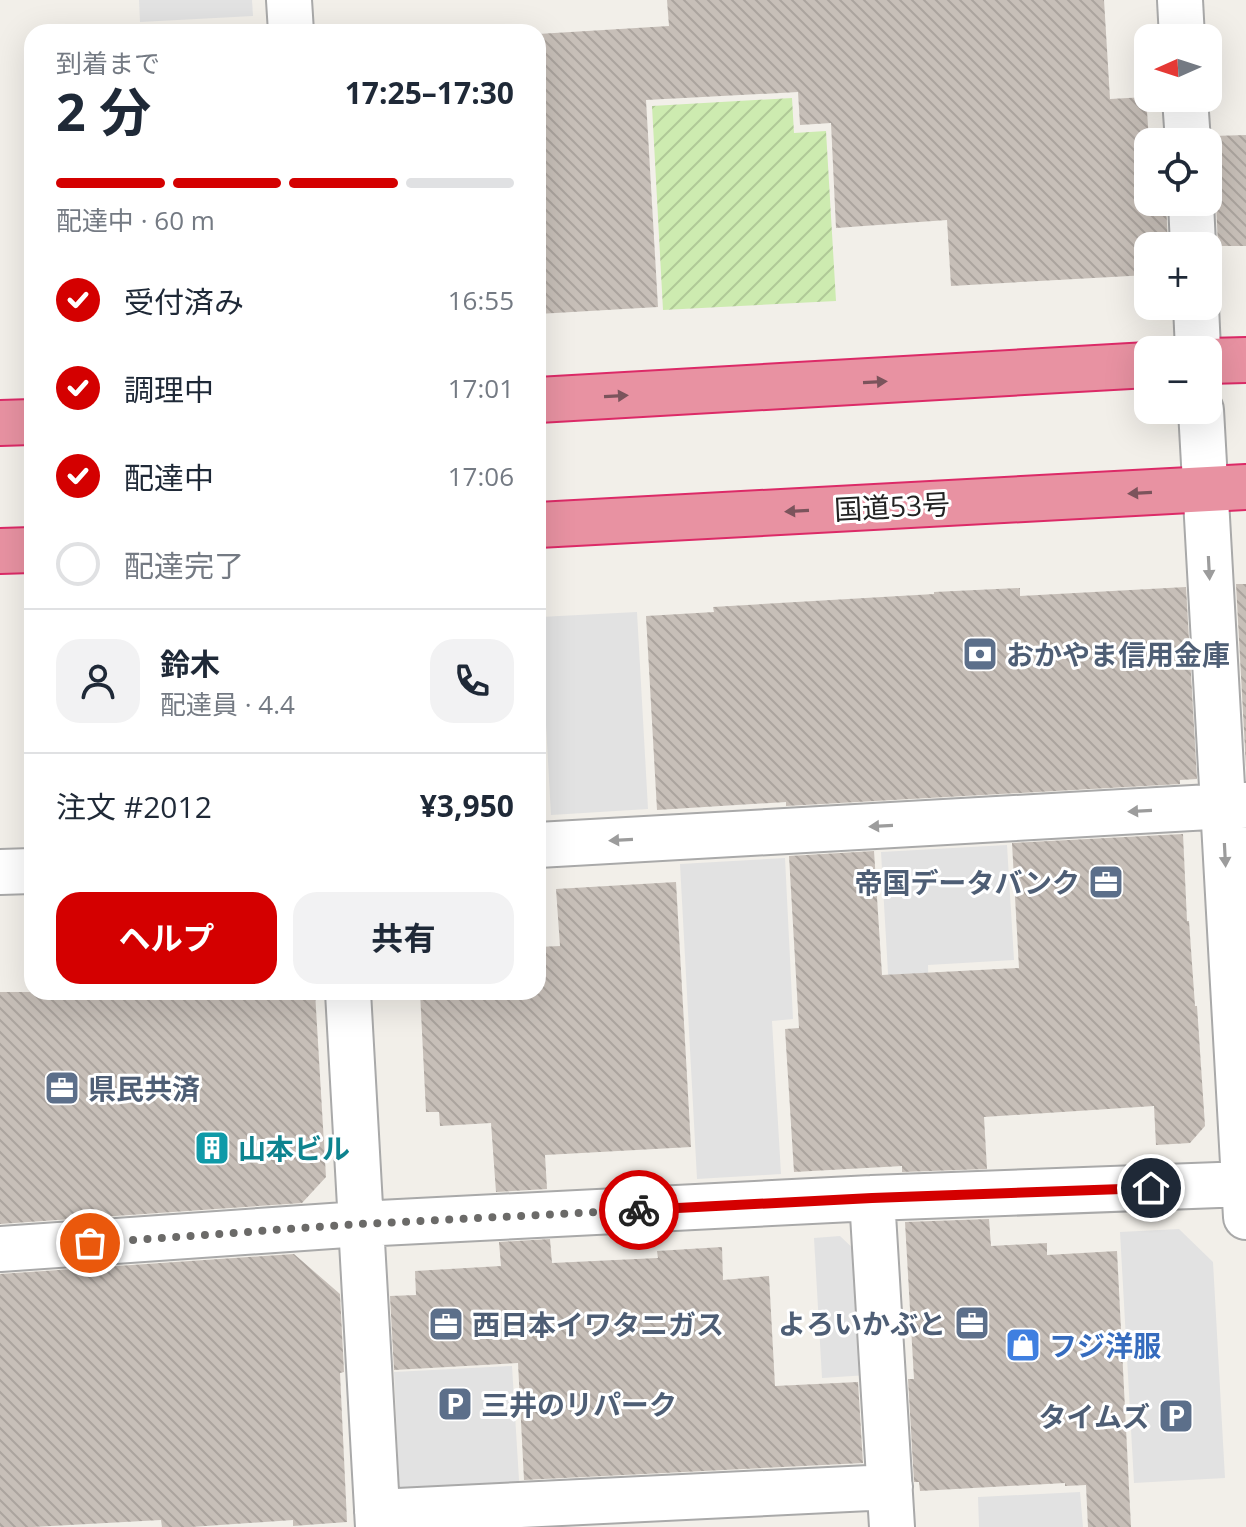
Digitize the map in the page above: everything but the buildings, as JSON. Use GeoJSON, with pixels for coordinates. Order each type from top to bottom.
{"type":"FeatureCollection","features":[{"type":"Feature","properties":{"kind":"highway"},"geometry":{"type":"LineString","coordinates":[[1222,361],[1246,360]]}},
{"type":"Feature","properties":{"kind":"highway"},"geometry":{"type":"LineString","coordinates":[[546,400],[1134,366]]}},
{"type":"Feature","properties":{"kind":"highway"},"geometry":{"type":"LineString","coordinates":[[0,423],[24,422]]}},
{"type":"Feature","properties":{"kind":"highway","name":"国道53号"},"geometry":{"type":"LineString","coordinates":[[546,525],[1226,488]]}},
{"type":"Feature","properties":{"kind":"highway"},"geometry":{"type":"LineString","coordinates":[[0,551],[24,550]]}},
{"type":"Feature","properties":{"kind":"street"},"geometry":{"type":"LineString","coordinates":[[289,0],[290,24]]}},
{"type":"Feature","properties":{"kind":"street"},"geometry":{"type":"LineString","coordinates":[[1180,0],[1181,24]]}},
{"type":"Feature","properties":{"kind":"street"},"geometry":{"type":"LineString","coordinates":[[0,1249],[360,1224],[872,1198],[1245,1195],[1226,488],[1205,424]]}},
{"type":"Feature","properties":{"kind":"street"},"geometry":{"type":"LineString","coordinates":[[546,845],[1234,805]]}},
{"type":"Feature","properties":{"kind":"street"},"geometry":{"type":"LineString","coordinates":[[0,872],[24,871]]}},
{"type":"Feature","properties":{"kind":"street"},"geometry":{"type":"LineString","coordinates":[[348,1000],[378,1519],[891,1507],[872,1198]]}},
{"type":"Feature","properties":{"kind":"green space"},"geometry":{"type":"Polygon","coordinates":[[[792,98],[794,133],[826,131],[836,301],[663,310],[652,106],[792,98]]]}},
{"type":"Feature","properties":{"kind":"shaded area"},"geometry":{"type":"Polygon","coordinates":[[[139,0],[252,0],[253,16],[140,22],[139,0]]]}},
{"type":"Feature","properties":{"kind":"shaded area"},"geometry":{"type":"Polygon","coordinates":[[[637,612],[648,809],[551,815],[546,725],[546,617],[637,612]]]}},
{"type":"Feature","properties":{"kind":"shaded area"},"geometry":{"type":"Polygon","coordinates":[[[1007,845],[1014,960],[928,965],[929,1006],[890,1008],[881,852],[1007,845]]]}},
{"type":"Feature","properties":{"kind":"shaded area"},"geometry":{"type":"Polygon","coordinates":[[[785,858],[793,1019],[772,1021],[781,1174],[697,1179],[680,864],[785,858]]]}},
{"type":"Feature","properties":{"kind":"shaded area","name":"タイムズ"},"geometry":{"type":"Polygon","coordinates":[[[1179,1229],[1213,1262],[1225,1478],[1134,1483],[1120,1232],[1179,1229]]]}},
{"type":"Feature","properties":{"kind":"shaded area"},"geometry":{"type":"Polygon","coordinates":[[[840,1236],[861,1256],[867,1375],[822,1378],[814,1238],[840,1236]]]}},
{"type":"Feature","properties":{"kind":"shaded area","name":"三井のリパーク"},"geometry":{"type":"Polygon","coordinates":[[[512,1366],[520,1496],[400,1502],[394,1372],[512,1366]]]}},
{"type":"Feature","properties":{"kind":"shaded area"},"geometry":{"type":"Polygon","coordinates":[[[1080,1492],[1083,1527],[979,1527],[978,1497],[1080,1492]]]}},
{"type":"Feature","properties":{"kind":"way so far"},"geometry":{"type":"LineString","coordinates":[[90,1243],[360,1224],[639,1210]]}},
{"type":"Feature","properties":{"kind":"place","name":"おかやま信用金庫"},"geometry":{"type":"Point","coordinates":[980,654]}},
{"type":"Feature","properties":{"kind":"place","name":"帝国データバンク"},"geometry":{"type":"Point","coordinates":[1106,882]}},
{"type":"Feature","properties":{"kind":"place","name":"県民共済"},"geometry":{"type":"Point","coordinates":[62,1088]}},
{"type":"Feature","properties":{"kind":"place","name":"山本ビル"},"geometry":{"type":"Point","coordinates":[212,1148]}},
{"type":"Feature","properties":{"kind":"place","name":"よろいかぶと"},"geometry":{"type":"Point","coordinates":[972,1323]}},
{"type":"Feature","properties":{"kind":"place","name":"西日本イワタニガス"},"geometry":{"type":"Point","coordinates":[446,1324]}},
{"type":"Feature","properties":{"kind":"place","name":"フジ洋服"},"geometry":{"type":"Point","coordinates":[1023,1345]}},
{"type":"Feature","properties":{"kind":"place","name":"三井のリパーク"},"geometry":{"type":"Point","coordinates":[455,1404]}},
{"type":"Feature","properties":{"kind":"place","name":"タイムズ"},"geometry":{"type":"Point","coordinates":[1176,1416]}},
{"type":"Feature","properties":{"kind":"route"},"geometry":{"type":"LineString","coordinates":[[639,1210],[1151,1188]]}}]}
